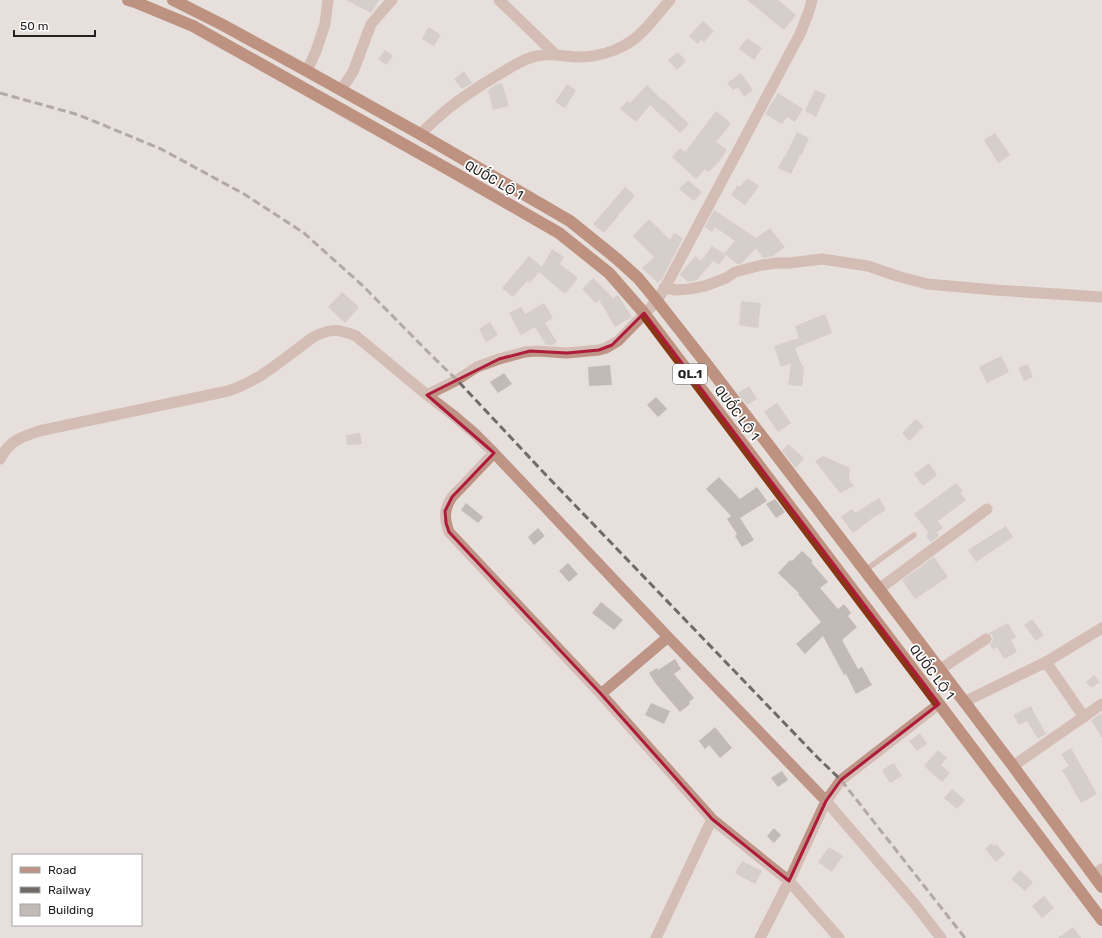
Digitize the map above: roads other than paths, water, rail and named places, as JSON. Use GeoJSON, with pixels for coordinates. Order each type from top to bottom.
{"type":"FeatureCollection","features":[{"type":"Feature","properties":{"kind":"highway","name":"QUỐC LỘ 1"},"geometry":{"type":"LineString","coordinates":[[128,0],[193,26],[453,172],[559,233],[609,273],[644,313],[1102,920]]}},
{"type":"Feature","properties":{"kind":"highway","name":"QUỐC LỘ 1"},"geometry":{"type":"LineString","coordinates":[[173,0],[221,24],[342,90],[570,221],[638,278],[708,366],[1013,766],[1098,872],[1102,886]]}},
{"type":"Feature","properties":{"kind":"street"},"geometry":{"type":"LineString","coordinates":[[307,71],[316,51],[325,24],[328,0]]}},
{"type":"Feature","properties":{"kind":"street"},"geometry":{"type":"LineString","coordinates":[[342,90],[353,72],[371,24],[392,0]]}},
{"type":"Feature","properties":{"kind":"street"},"geometry":{"type":"LineString","coordinates":[[499,0],[555,54]]}},
{"type":"Feature","properties":{"kind":"street"},"geometry":{"type":"LineString","coordinates":[[420,134],[451,107],[516,64],[537,56],[555,54],[576,57],[596,56],[622,46],[635,39],[644,31],[670,0]]}},
{"type":"Feature","properties":{"kind":"street"},"geometry":{"type":"LineString","coordinates":[[427,395],[457,380],[477,367],[525,352],[537,351],[568,353],[606,348],[618,341],[657,301],[800,34],[812,0]]}},
{"type":"Feature","properties":{"kind":"street"},"geometry":{"type":"LineString","coordinates":[[664,288],[676,290],[689,289],[705,286],[726,278],[735,272],[762,265],[822,259],[868,266],[928,284],[1102,297]]}},
{"type":"Feature","properties":{"kind":"street"},"geometry":{"type":"LineString","coordinates":[[0,459],[8,446],[16,440],[39,431],[228,392],[253,380],[321,333],[332,330],[356,336],[453,415],[494,453],[826,801],[914,903],[940,938]]}},
{"type":"Feature","properties":{"kind":"street"},"geometry":{"type":"LineString","coordinates":[[494,453],[448,503],[445,517],[449,532],[601,694],[712,819],[789,881],[839,938]]}},
{"type":"Feature","properties":{"kind":"street"},"geometry":{"type":"LineString","coordinates":[[879,590],[987,509]]}},
{"type":"Feature","properties":{"kind":"street"},"geometry":{"type":"LineString","coordinates":[[964,702],[1046,662],[1102,628]]}},
{"type":"Feature","properties":{"kind":"street"},"geometry":{"type":"LineString","coordinates":[[601,694],[668,637]]}},
{"type":"Feature","properties":{"kind":"street"},"geometry":{"type":"LineString","coordinates":[[939,670],[986,639]]}},
{"type":"Feature","properties":{"kind":"street"},"geometry":{"type":"LineString","coordinates":[[1046,662],[1084,717]]}},
{"type":"Feature","properties":{"kind":"street"},"geometry":{"type":"LineString","coordinates":[[760,938],[789,881],[826,801],[841,780],[939,704]]}},
{"type":"Feature","properties":{"kind":"street"},"geometry":{"type":"LineString","coordinates":[[1013,766],[1102,704]]}},
{"type":"Feature","properties":{"kind":"street"},"geometry":{"type":"LineString","coordinates":[[656,938],[712,819]]}},
{"type":"Feature","properties":{"kind":"lane"},"geometry":{"type":"LineString","coordinates":[[864,571],[914,535]]}},
{"type":"Feature","properties":{"kind":"railway"},"geometry":{"type":"LineString","coordinates":[[0,93],[79,115],[161,149],[244,194],[304,233],[363,286],[457,380],[545,474],[818,758],[841,780],[965,938]]}}]}
